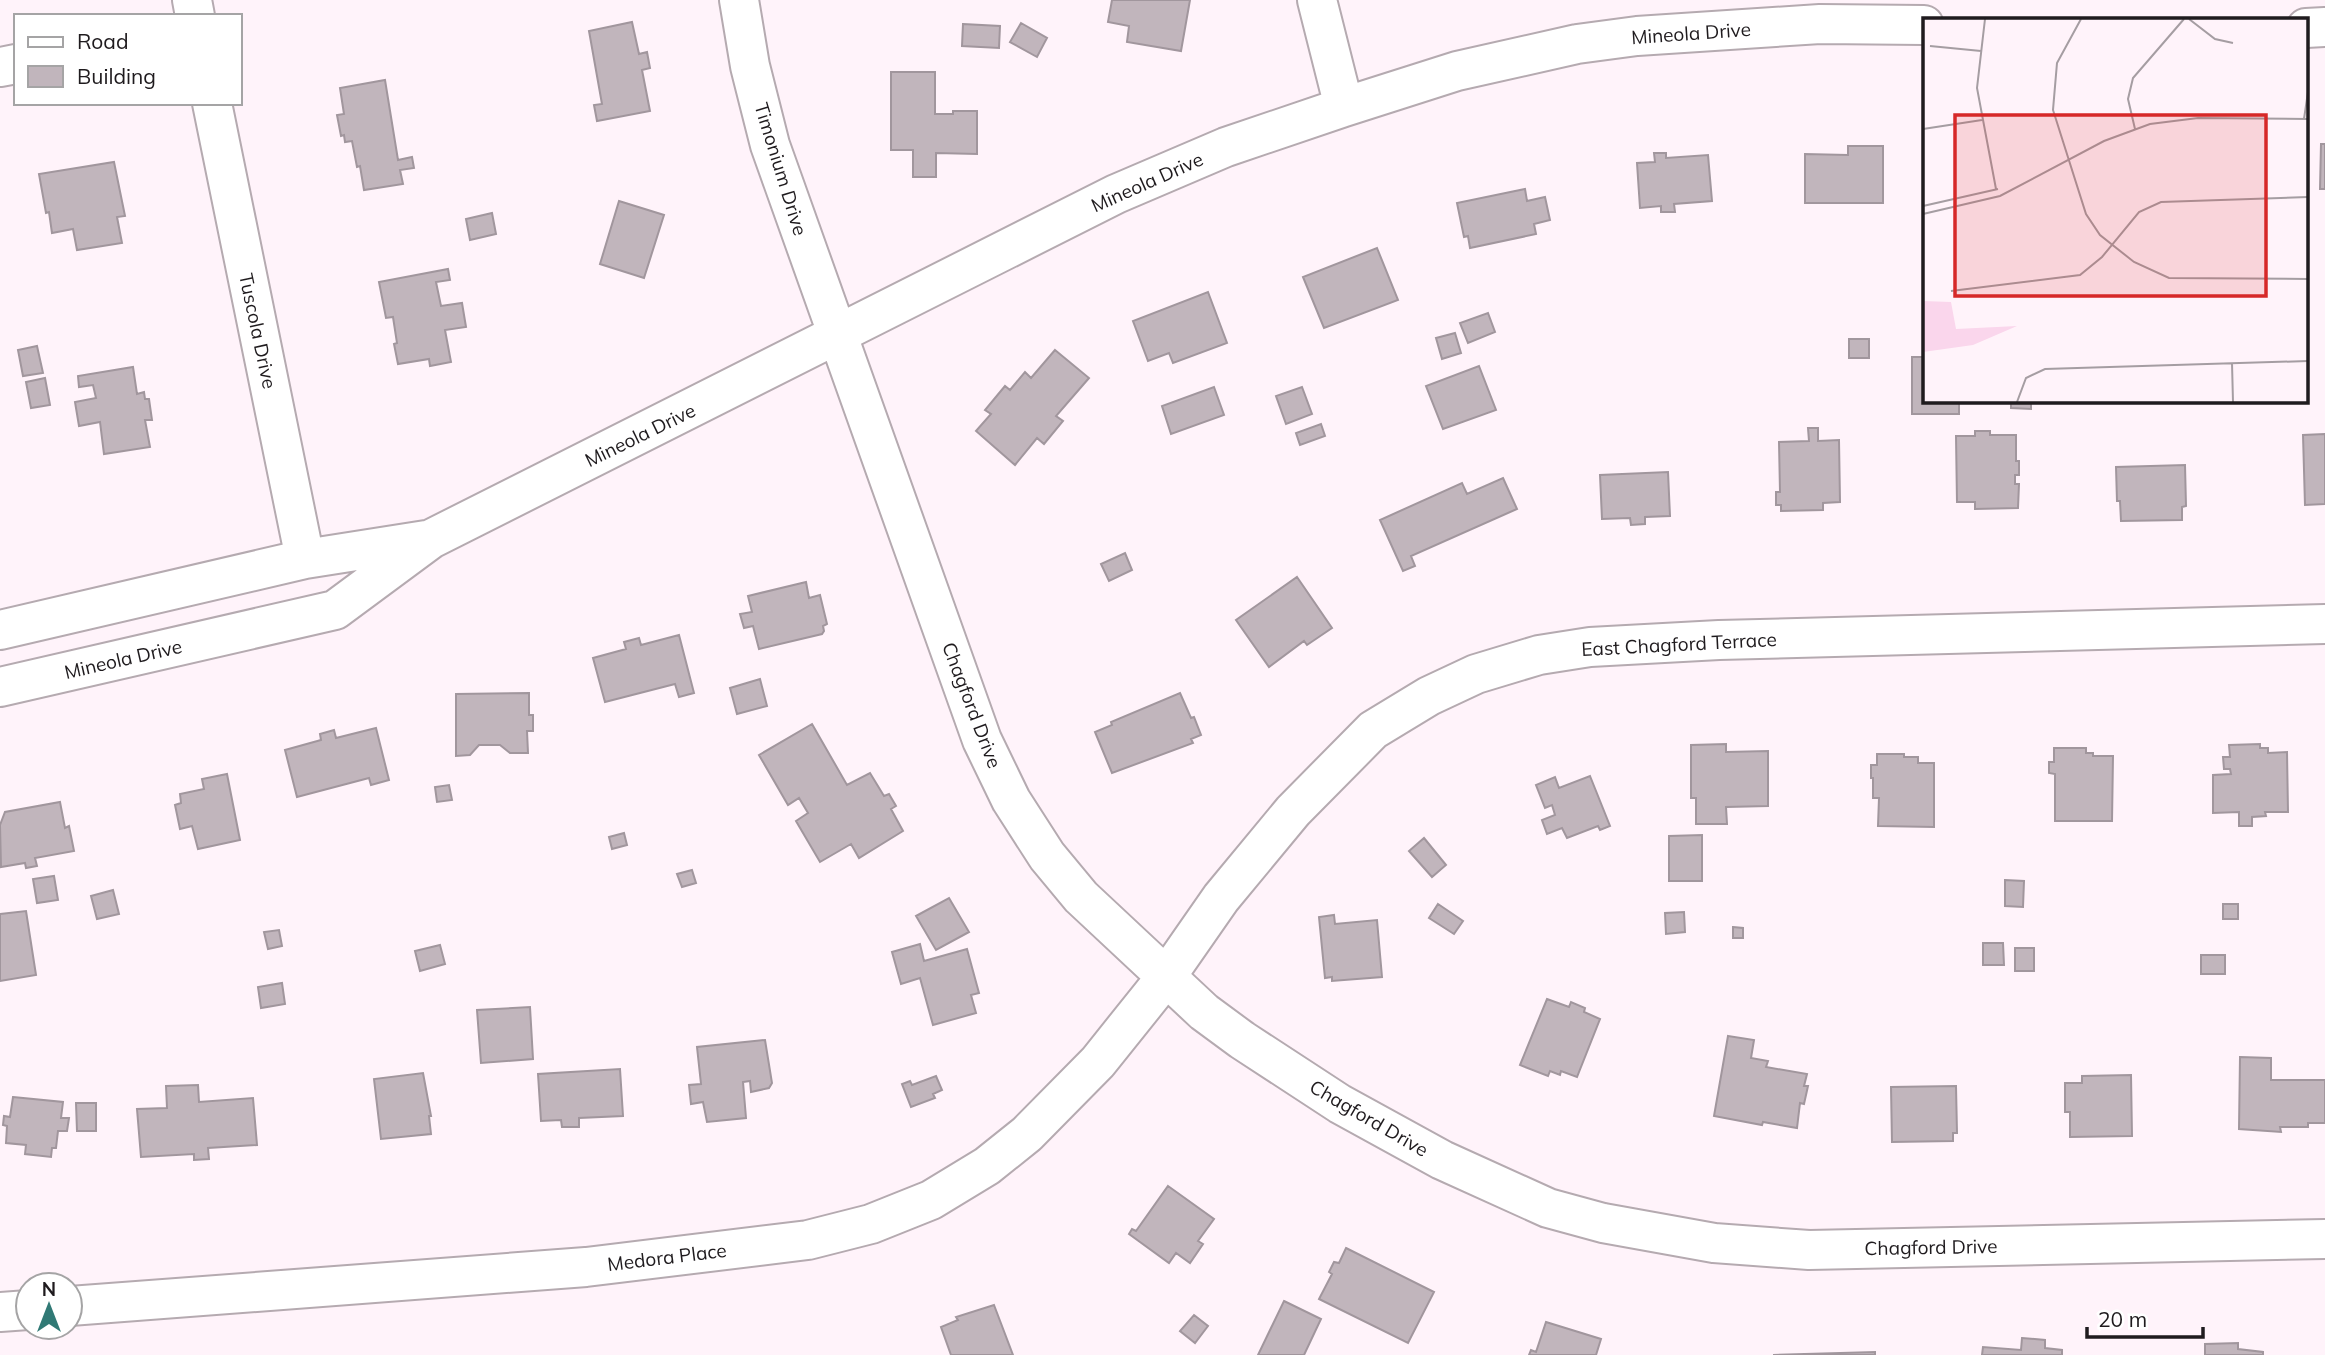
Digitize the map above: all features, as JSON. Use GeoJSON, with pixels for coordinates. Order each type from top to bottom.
{"type":"FeatureCollection","features":[{"type":"Feature","properties":{"kind":"street","name":"Timonium Drive"},"geometry":{"type":"LineString","coordinates":[[739,0],[750,66],[770,145],[836,335]]}},
{"type":"Feature","properties":{"kind":"street"},"geometry":{"type":"LineString","coordinates":[[1317,0],[1344,107]]}},
{"type":"Feature","properties":{"kind":"street","name":"Mineola Drive"},"geometry":{"type":"LineString","coordinates":[[0,687],[335,610],[431,539],[1116,194],[1226,147],[1457,71],[1589,42],[1637,36],[1820,24],[1923,25]]}},
{"type":"Feature","properties":{"kind":"street","name":"Tuscola Drive"},"geometry":{"type":"LineString","coordinates":[[212,105],[305,559]]}},
{"type":"Feature","properties":{"kind":"street","name":"Chagford Drive"},"geometry":{"type":"LineString","coordinates":[[836,335],[982,740],[1011,800],[1047,856],[1081,897],[1204,1012],[1339,1104],[1453,1165],[1548,1208],[1603,1223],[1714,1243],[1809,1250],[2325,1239]]}},
{"type":"Feature","properties":{"kind":"street","name":"Mineola Drive"},"geometry":{"type":"LineString","coordinates":[[0,630],[305,559],[431,539]]}},
{"type":"Feature","properties":{"kind":"street","name":"East Chagford Terrace"},"geometry":{"type":"LineString","coordinates":[[1166,977],[1221,898],[1293,811],[1373,730],[1429,696],[1476,674],[1539,655],[1590,647],[1719,640],[2325,624]]}},
{"type":"Feature","properties":{"kind":"street","name":"Medora Place"},"geometry":{"type":"LineString","coordinates":[[84,1305],[586,1267],[808,1240],[871,1224],[931,1200],[987,1166],[1027,1134],[1098,1062],[1166,977]]}},
{"type":"Feature","properties":{"kind":"building"},"geometry":{"type":"Polygon","coordinates":[[[1112,0],[1190,0],[1181,51],[1127,42],[1129,26],[1108,22],[1112,0]]]}},
{"type":"Feature","properties":{"kind":"building"},"geometry":{"type":"Polygon","coordinates":[[[632,22],[639,54],[647,52],[650,68],[642,70],[650,111],[597,121],[594,105],[602,104],[589,31],[632,22]]]}},
{"type":"Feature","properties":{"kind":"building"},"geometry":{"type":"Polygon","coordinates":[[[1021,23],[1047,38],[1037,57],[1010,42],[1021,23]]]}},
{"type":"Feature","properties":{"kind":"building"},"geometry":{"type":"Polygon","coordinates":[[[963,24],[1000,26],[999,48],[962,46],[963,24]]]}},
{"type":"Feature","properties":{"kind":"building"},"geometry":{"type":"Polygon","coordinates":[[[891,72],[935,72],[935,114],[977,111],[977,154],[936,153],[936,177],[913,177],[913,150],[891,150],[891,72]]]}},
{"type":"Feature","properties":{"kind":"building"},"geometry":{"type":"Polygon","coordinates":[[[385,80],[398,160],[412,157],[414,168],[400,170],[403,184],[364,190],[352,141],[345,142],[344,135],[341,136],[337,115],[344,114],[340,88],[385,80]]]}},
{"type":"Feature","properties":{"kind":"building"},"geometry":{"type":"Polygon","coordinates":[[[2321,144],[2325,144],[2325,189],[2320,189],[2321,144]]]}},
{"type":"Feature","properties":{"kind":"building"},"geometry":{"type":"Polygon","coordinates":[[[1848,146],[1883,146],[1883,203],[1805,203],[1805,154],[1848,155],[1848,146]]]}},
{"type":"Feature","properties":{"kind":"building"},"geometry":{"type":"Polygon","coordinates":[[[1654,153],[1666,153],[1666,158],[1708,155],[1712,201],[1674,204],[1675,212],[1661,212],[1661,206],[1640,208],[1637,163],[1655,162],[1654,153]]]}},
{"type":"Feature","properties":{"kind":"building"},"geometry":{"type":"Polygon","coordinates":[[[114,162],[125,216],[117,217],[122,243],[77,250],[73,229],[52,233],[39,174],[114,162]]]}},
{"type":"Feature","properties":{"kind":"building"},"geometry":{"type":"Polygon","coordinates":[[[1525,189],[1527,201],[1545,197],[1550,220],[1534,224],[1536,234],[1470,248],[1468,236],[1464,237],[1457,203],[1525,189]]]}},
{"type":"Feature","properties":{"kind":"building"},"geometry":{"type":"Polygon","coordinates":[[[619,201],[664,215],[644,278],[600,264],[619,201]]]}},
{"type":"Feature","properties":{"kind":"building"},"geometry":{"type":"Polygon","coordinates":[[[492,213],[496,234],[470,240],[466,219],[492,213]]]}},
{"type":"Feature","properties":{"kind":"building"},"geometry":{"type":"Polygon","coordinates":[[[1377,248],[1398,300],[1324,328],[1303,277],[1377,248]]]}},
{"type":"Feature","properties":{"kind":"building"},"geometry":{"type":"Polygon","coordinates":[[[448,269],[450,280],[436,282],[441,306],[462,303],[466,327],[445,330],[451,362],[430,366],[429,359],[398,364],[393,317],[386,318],[379,282],[448,269]]]}},
{"type":"Feature","properties":{"kind":"building"},"geometry":{"type":"Polygon","coordinates":[[[1208,292],[1227,343],[1173,363],[1169,353],[1148,361],[1133,321],[1208,292]]]}},
{"type":"Feature","properties":{"kind":"building"},"geometry":{"type":"Polygon","coordinates":[[[1488,313],[1495,332],[1468,343],[1460,323],[1488,313]]]}},
{"type":"Feature","properties":{"kind":"building"},"geometry":{"type":"Polygon","coordinates":[[[1455,333],[1461,353],[1442,359],[1436,338],[1455,333]]]}},
{"type":"Feature","properties":{"kind":"building"},"geometry":{"type":"Polygon","coordinates":[[[1849,339],[1869,339],[1869,358],[1849,358],[1849,339]]]}},
{"type":"Feature","properties":{"kind":"building"},"geometry":{"type":"Polygon","coordinates":[[[37,346],[43,373],[23,376],[18,350],[37,346]]]}},
{"type":"Feature","properties":{"kind":"building"},"geometry":{"type":"Polygon","coordinates":[[[1055,350],[1089,378],[1056,416],[1063,421],[1044,444],[1037,438],[1015,465],[976,431],[991,414],[985,410],[1005,386],[1010,390],[1025,372],[1031,378],[1055,350]]]}},
{"type":"Feature","properties":{"kind":"building"},"geometry":{"type":"Polygon","coordinates":[[[1912,357],[1923,357],[1923,402],[1959,402],[1959,414],[1912,414],[1912,357]]]}},
{"type":"Feature","properties":{"kind":"building"},"geometry":{"type":"Polygon","coordinates":[[[1479,366],[1496,410],[1443,429],[1426,386],[1479,366]]]}},
{"type":"Feature","properties":{"kind":"building"},"geometry":{"type":"Polygon","coordinates":[[[133,367],[137,394],[144,392],[145,399],[149,399],[152,420],[145,420],[150,447],[104,454],[100,422],[79,426],[75,402],[96,398],[93,385],[79,387],[78,376],[133,367]]]}},
{"type":"Feature","properties":{"kind":"building"},"geometry":{"type":"Polygon","coordinates":[[[45,378],[50,405],[31,408],[26,382],[45,378]]]}},
{"type":"Feature","properties":{"kind":"building"},"geometry":{"type":"Polygon","coordinates":[[[1214,387],[1224,415],[1171,434],[1162,406],[1214,387]]]}},
{"type":"Feature","properties":{"kind":"building"},"geometry":{"type":"Polygon","coordinates":[[[1302,387],[1312,414],[1286,424],[1276,396],[1302,387]]]}},
{"type":"Feature","properties":{"kind":"building"},"geometry":{"type":"Polygon","coordinates":[[[2011,402],[2031,402],[2031,409],[2011,408],[2011,402]]]}},
{"type":"Feature","properties":{"kind":"building"},"geometry":{"type":"Polygon","coordinates":[[[1321,424],[1325,436],[1300,445],[1296,433],[1321,424]]]}},
{"type":"Feature","properties":{"kind":"building"},"geometry":{"type":"Polygon","coordinates":[[[1808,428],[1818,428],[1818,441],[1839,440],[1840,502],[1823,503],[1823,510],[1781,511],[1781,505],[1776,505],[1776,492],[1780,492],[1779,442],[1809,441],[1808,428]]]}},
{"type":"Feature","properties":{"kind":"building"},"geometry":{"type":"Polygon","coordinates":[[[1975,431],[1990,431],[1990,435],[2016,435],[2019,475],[2015,475],[2015,484],[2019,484],[2018,508],[1975,509],[1975,502],[1957,502],[1956,436],[1975,436],[1975,431]]]}},
{"type":"Feature","properties":{"kind":"building"},"geometry":{"type":"Polygon","coordinates":[[[2325,434],[2325,504],[2305,505],[2303,435],[2325,434]]]}},
{"type":"Feature","properties":{"kind":"building"},"geometry":{"type":"Polygon","coordinates":[[[2185,465],[2186,506],[2182,507],[2182,520],[2121,521],[2120,501],[2117,501],[2116,467],[2185,465]]]}},
{"type":"Feature","properties":{"kind":"building"},"geometry":{"type":"Polygon","coordinates":[[[1668,472],[1670,516],[1645,517],[1645,524],[1631,525],[1630,518],[1602,519],[1600,475],[1668,472]]]}},
{"type":"Feature","properties":{"kind":"building"},"geometry":{"type":"Polygon","coordinates":[[[1503,478],[1517,509],[1411,556],[1415,566],[1403,571],[1380,520],[1462,483],[1467,494],[1503,478]]]}},
{"type":"Feature","properties":{"kind":"building"},"geometry":{"type":"Polygon","coordinates":[[[1125,553],[1132,570],[1109,581],[1101,564],[1125,553]]]}},
{"type":"Feature","properties":{"kind":"building"},"geometry":{"type":"Polygon","coordinates":[[[1297,577],[1332,628],[1307,645],[1304,641],[1269,667],[1236,620],[1297,577]]]}},
{"type":"Feature","properties":{"kind":"building"},"geometry":{"type":"Polygon","coordinates":[[[806,582],[809,598],[820,595],[827,624],[823,626],[822,634],[759,649],[753,626],[744,628],[740,614],[752,612],[748,596],[806,582]]]}},
{"type":"Feature","properties":{"kind":"building"},"geometry":{"type":"Polygon","coordinates":[[[679,635],[694,693],[679,697],[675,684],[605,702],[593,658],[626,649],[624,642],[639,638],[641,645],[679,635]]]}},
{"type":"Feature","properties":{"kind":"building"},"geometry":{"type":"Polygon","coordinates":[[[760,679],[767,706],[737,714],[730,688],[760,679]]]}},
{"type":"Feature","properties":{"kind":"building"},"geometry":{"type":"Polygon","coordinates":[[[529,693],[529,715],[533,715],[533,731],[527,731],[528,753],[510,753],[500,745],[479,745],[470,755],[456,756],[456,694],[529,693]]]}},
{"type":"Feature","properties":{"kind":"building"},"geometry":{"type":"Polygon","coordinates":[[[1180,693],[1201,735],[1191,739],[1193,743],[1112,773],[1095,732],[1112,725],[1111,722],[1180,693]]]}},
{"type":"Feature","properties":{"kind":"building"},"geometry":{"type":"Polygon","coordinates":[[[812,724],[847,785],[870,773],[884,796],[889,794],[896,806],[891,809],[903,831],[859,858],[851,844],[820,862],[796,821],[808,813],[799,798],[788,805],[759,755],[812,724]]]}},
{"type":"Feature","properties":{"kind":"building"},"geometry":{"type":"Polygon","coordinates":[[[376,728],[389,780],[371,785],[369,778],[297,797],[285,750],[321,740],[320,734],[334,730],[336,738],[376,728]]]}},
{"type":"Feature","properties":{"kind":"building"},"geometry":{"type":"Polygon","coordinates":[[[1726,744],[1726,752],[1768,751],[1768,806],[1726,807],[1727,824],[1696,824],[1696,798],[1691,798],[1691,745],[1726,744]]]}},
{"type":"Feature","properties":{"kind":"building"},"geometry":{"type":"Polygon","coordinates":[[[2260,744],[2260,748],[2268,748],[2268,753],[2287,752],[2288,812],[2265,812],[2266,816],[2252,817],[2252,826],[2239,826],[2239,812],[2213,813],[2213,775],[2231,774],[2230,769],[2224,769],[2223,757],[2230,757],[2229,745],[2260,744]]]}},
{"type":"Feature","properties":{"kind":"building"},"geometry":{"type":"Polygon","coordinates":[[[2054,748],[2086,748],[2086,753],[2093,753],[2093,756],[2113,756],[2112,821],[2055,821],[2055,774],[2049,773],[2049,762],[2054,762],[2054,748]]]}},
{"type":"Feature","properties":{"kind":"building"},"geometry":{"type":"Polygon","coordinates":[[[1877,754],[1904,754],[1904,757],[1918,757],[1918,763],[1934,763],[1934,827],[1878,826],[1879,798],[1873,798],[1871,778],[1871,765],[1877,765],[1877,754]]]}},
{"type":"Feature","properties":{"kind":"building"},"geometry":{"type":"Polygon","coordinates":[[[227,774],[240,840],[198,849],[192,826],[180,829],[175,805],[181,803],[180,794],[204,789],[202,779],[227,774]]]}},
{"type":"Feature","properties":{"kind":"building"},"geometry":{"type":"Polygon","coordinates":[[[1590,776],[1610,826],[1600,830],[1598,826],[1567,838],[1562,828],[1547,834],[1542,820],[1555,815],[1552,805],[1545,808],[1536,785],[1555,777],[1559,788],[1590,776]]]}},
{"type":"Feature","properties":{"kind":"building"},"geometry":{"type":"Polygon","coordinates":[[[449,785],[452,800],[437,802],[435,787],[449,785]]]}},
{"type":"Feature","properties":{"kind":"building"},"geometry":{"type":"Polygon","coordinates":[[[60,802],[65,828],[69,826],[74,851],[35,858],[37,866],[26,868],[25,863],[1,867],[0,825],[5,812],[60,802]]]}},
{"type":"Feature","properties":{"kind":"building"},"geometry":{"type":"Polygon","coordinates":[[[624,833],[627,845],[612,849],[609,837],[624,833]]]}},
{"type":"Feature","properties":{"kind":"building"},"geometry":{"type":"Polygon","coordinates":[[[1702,835],[1702,881],[1669,881],[1669,836],[1702,835]]]}},
{"type":"Feature","properties":{"kind":"building"},"geometry":{"type":"Polygon","coordinates":[[[1424,838],[1446,865],[1432,877],[1409,851],[1424,838]]]}},
{"type":"Feature","properties":{"kind":"building"},"geometry":{"type":"Polygon","coordinates":[[[692,870],[696,883],[682,887],[677,874],[692,870]]]}},
{"type":"Feature","properties":{"kind":"building"},"geometry":{"type":"Polygon","coordinates":[[[54,876],[58,900],[37,903],[33,879],[54,876]]]}},
{"type":"Feature","properties":{"kind":"building"},"geometry":{"type":"Polygon","coordinates":[[[2005,880],[2024,881],[2023,907],[2005,906],[2005,880]]]}},
{"type":"Feature","properties":{"kind":"building"},"geometry":{"type":"Polygon","coordinates":[[[113,890],[119,914],[97,919],[91,896],[113,890]]]}},
{"type":"Feature","properties":{"kind":"building"},"geometry":{"type":"Polygon","coordinates":[[[949,898],[969,932],[936,950],[916,916],[949,898]]]}},
{"type":"Feature","properties":{"kind":"building"},"geometry":{"type":"Polygon","coordinates":[[[1438,904],[1463,921],[1454,934],[1429,918],[1438,904]]]}},
{"type":"Feature","properties":{"kind":"building"},"geometry":{"type":"Polygon","coordinates":[[[2223,904],[2238,904],[2238,919],[2223,919],[2223,904]]]}},
{"type":"Feature","properties":{"kind":"building"},"geometry":{"type":"Polygon","coordinates":[[[26,911],[36,975],[0,981],[0,914],[26,911]]]}},
{"type":"Feature","properties":{"kind":"building"},"geometry":{"type":"Polygon","coordinates":[[[1684,912],[1685,932],[1666,934],[1665,913],[1684,912]]]}},
{"type":"Feature","properties":{"kind":"building"},"geometry":{"type":"Polygon","coordinates":[[[1334,915],[1335,924],[1377,920],[1382,977],[1332,981],[1332,977],[1325,978],[1319,917],[1334,915]]]}},
{"type":"Feature","properties":{"kind":"building"},"geometry":{"type":"Polygon","coordinates":[[[1733,927],[1743,928],[1743,938],[1733,938],[1733,927]]]}},
{"type":"Feature","properties":{"kind":"building"},"geometry":{"type":"Polygon","coordinates":[[[279,930],[282,946],[268,949],[264,932],[279,930]]]}},
{"type":"Feature","properties":{"kind":"building"},"geometry":{"type":"Polygon","coordinates":[[[1983,943],[2003,943],[2004,965],[1983,965],[1983,943]]]}},
{"type":"Feature","properties":{"kind":"building"},"geometry":{"type":"Polygon","coordinates":[[[920,944],[924,961],[967,949],[979,993],[971,995],[976,1013],[933,1025],[920,978],[901,984],[892,952],[920,944]]]}},
{"type":"Feature","properties":{"kind":"building"},"geometry":{"type":"Polygon","coordinates":[[[440,945],[445,964],[420,971],[415,951],[440,945]]]}},
{"type":"Feature","properties":{"kind":"building"},"geometry":{"type":"Polygon","coordinates":[[[2015,948],[2034,948],[2034,971],[2015,971],[2015,948]]]}},
{"type":"Feature","properties":{"kind":"building"},"geometry":{"type":"Polygon","coordinates":[[[2201,955],[2225,955],[2225,974],[2201,974],[2201,955]]]}},
{"type":"Feature","properties":{"kind":"building"},"geometry":{"type":"Polygon","coordinates":[[[282,983],[285,1004],[261,1008],[258,987],[282,983]]]}},
{"type":"Feature","properties":{"kind":"building"},"geometry":{"type":"Polygon","coordinates":[[[1547,999],[1569,1007],[1571,1002],[1600,1019],[1577,1077],[1561,1071],[1560,1075],[1550,1071],[1548,1076],[1520,1065],[1547,999]]]}},
{"type":"Feature","properties":{"kind":"building"},"geometry":{"type":"Polygon","coordinates":[[[530,1007],[533,1059],[481,1063],[477,1010],[530,1007]]]}},
{"type":"Feature","properties":{"kind":"building"},"geometry":{"type":"Polygon","coordinates":[[[1728,1036],[1754,1040],[1751,1058],[1768,1061],[1766,1067],[1807,1074],[1804,1086],[1808,1086],[1804,1104],[1800,1103],[1797,1128],[1714,1116],[1728,1036]]]}},
{"type":"Feature","properties":{"kind":"building"},"geometry":{"type":"Polygon","coordinates":[[[765,1040],[772,1083],[769,1088],[751,1092],[750,1081],[743,1082],[746,1118],[707,1122],[703,1102],[691,1104],[689,1085],[701,1084],[697,1047],[765,1040]]]}},
{"type":"Feature","properties":{"kind":"building"},"geometry":{"type":"Polygon","coordinates":[[[2240,1057],[2271,1058],[2271,1080],[2325,1080],[2325,1123],[2308,1123],[2308,1127],[2280,1127],[2281,1132],[2239,1129],[2240,1057]]]}},
{"type":"Feature","properties":{"kind":"building"},"geometry":{"type":"Polygon","coordinates":[[[620,1069],[623,1116],[579,1118],[579,1127],[562,1127],[561,1120],[541,1121],[538,1074],[620,1069]]]}},
{"type":"Feature","properties":{"kind":"building"},"geometry":{"type":"Polygon","coordinates":[[[423,1073],[431,1116],[431,1134],[381,1139],[374,1079],[423,1073]]]}},
{"type":"Feature","properties":{"kind":"building"},"geometry":{"type":"Polygon","coordinates":[[[2131,1075],[2132,1136],[2070,1137],[2070,1112],[2065,1112],[2065,1083],[2082,1083],[2082,1076],[2131,1075]]]}},
{"type":"Feature","properties":{"kind":"building"},"geometry":{"type":"Polygon","coordinates":[[[936,1076],[942,1090],[933,1094],[935,1098],[911,1107],[902,1084],[910,1081],[912,1085],[936,1076]]]}},
{"type":"Feature","properties":{"kind":"building"},"geometry":{"type":"Polygon","coordinates":[[[198,1085],[199,1102],[253,1098],[257,1145],[208,1148],[209,1159],[194,1160],[194,1154],[141,1157],[137,1109],[167,1108],[166,1086],[198,1085]]]}},
{"type":"Feature","properties":{"kind":"building"},"geometry":{"type":"Polygon","coordinates":[[[1956,1086],[1957,1133],[1953,1133],[1953,1141],[1892,1142],[1891,1087],[1956,1086]]]}},
{"type":"Feature","properties":{"kind":"building"},"geometry":{"type":"Polygon","coordinates":[[[13,1097],[63,1102],[61,1118],[69,1118],[67,1131],[58,1131],[56,1148],[52,1148],[51,1157],[25,1154],[26,1145],[6,1143],[7,1126],[3,1125],[4,1116],[10,1117],[13,1097]]]}},
{"type":"Feature","properties":{"kind":"building"},"geometry":{"type":"Polygon","coordinates":[[[76,1103],[96,1103],[96,1131],[77,1131],[76,1103]]]}},
{"type":"Feature","properties":{"kind":"building"},"geometry":{"type":"Polygon","coordinates":[[[1168,1186],[1214,1219],[1198,1241],[1203,1244],[1190,1263],[1176,1253],[1169,1263],[1129,1234],[1132,1229],[1136,1231],[1168,1186]]]}},
{"type":"Feature","properties":{"kind":"building"},"geometry":{"type":"Polygon","coordinates":[[[1346,1248],[1434,1292],[1408,1343],[1319,1299],[1332,1274],[1329,1272],[1334,1262],[1339,1263],[1346,1248]]]}},
{"type":"Feature","properties":{"kind":"building"},"geometry":{"type":"Polygon","coordinates":[[[1284,1301],[1321,1319],[1304,1355],[1258,1355],[1284,1301]]]}},
{"type":"Feature","properties":{"kind":"building"},"geometry":{"type":"Polygon","coordinates":[[[994,1305],[1013,1355],[951,1355],[941,1327],[958,1320],[956,1317],[994,1305]]]}},
{"type":"Feature","properties":{"kind":"building"},"geometry":{"type":"Polygon","coordinates":[[[1194,1315],[1208,1326],[1195,1343],[1180,1331],[1194,1315]]]}},
{"type":"Feature","properties":{"kind":"building"},"geometry":{"type":"Polygon","coordinates":[[[1546,1322],[1601,1339],[1596,1355],[1529,1355],[1531,1350],[1536,1352],[1546,1322]]]}},
{"type":"Feature","properties":{"kind":"building"},"geometry":{"type":"Polygon","coordinates":[[[2022,1338],[2045,1340],[2045,1348],[2062,1350],[2062,1355],[1982,1355],[1983,1347],[2021,1350],[2022,1338]]]}},
{"type":"Feature","properties":{"kind":"building"},"geometry":{"type":"Polygon","coordinates":[[[2238,1343],[2238,1349],[2263,1352],[2263,1355],[2205,1355],[2205,1344],[2238,1343]]]}},
{"type":"Feature","properties":{"kind":"building"},"geometry":{"type":"Polygon","coordinates":[[[1875,1352],[1875,1355],[1773,1355],[1875,1352]]]}}]}
